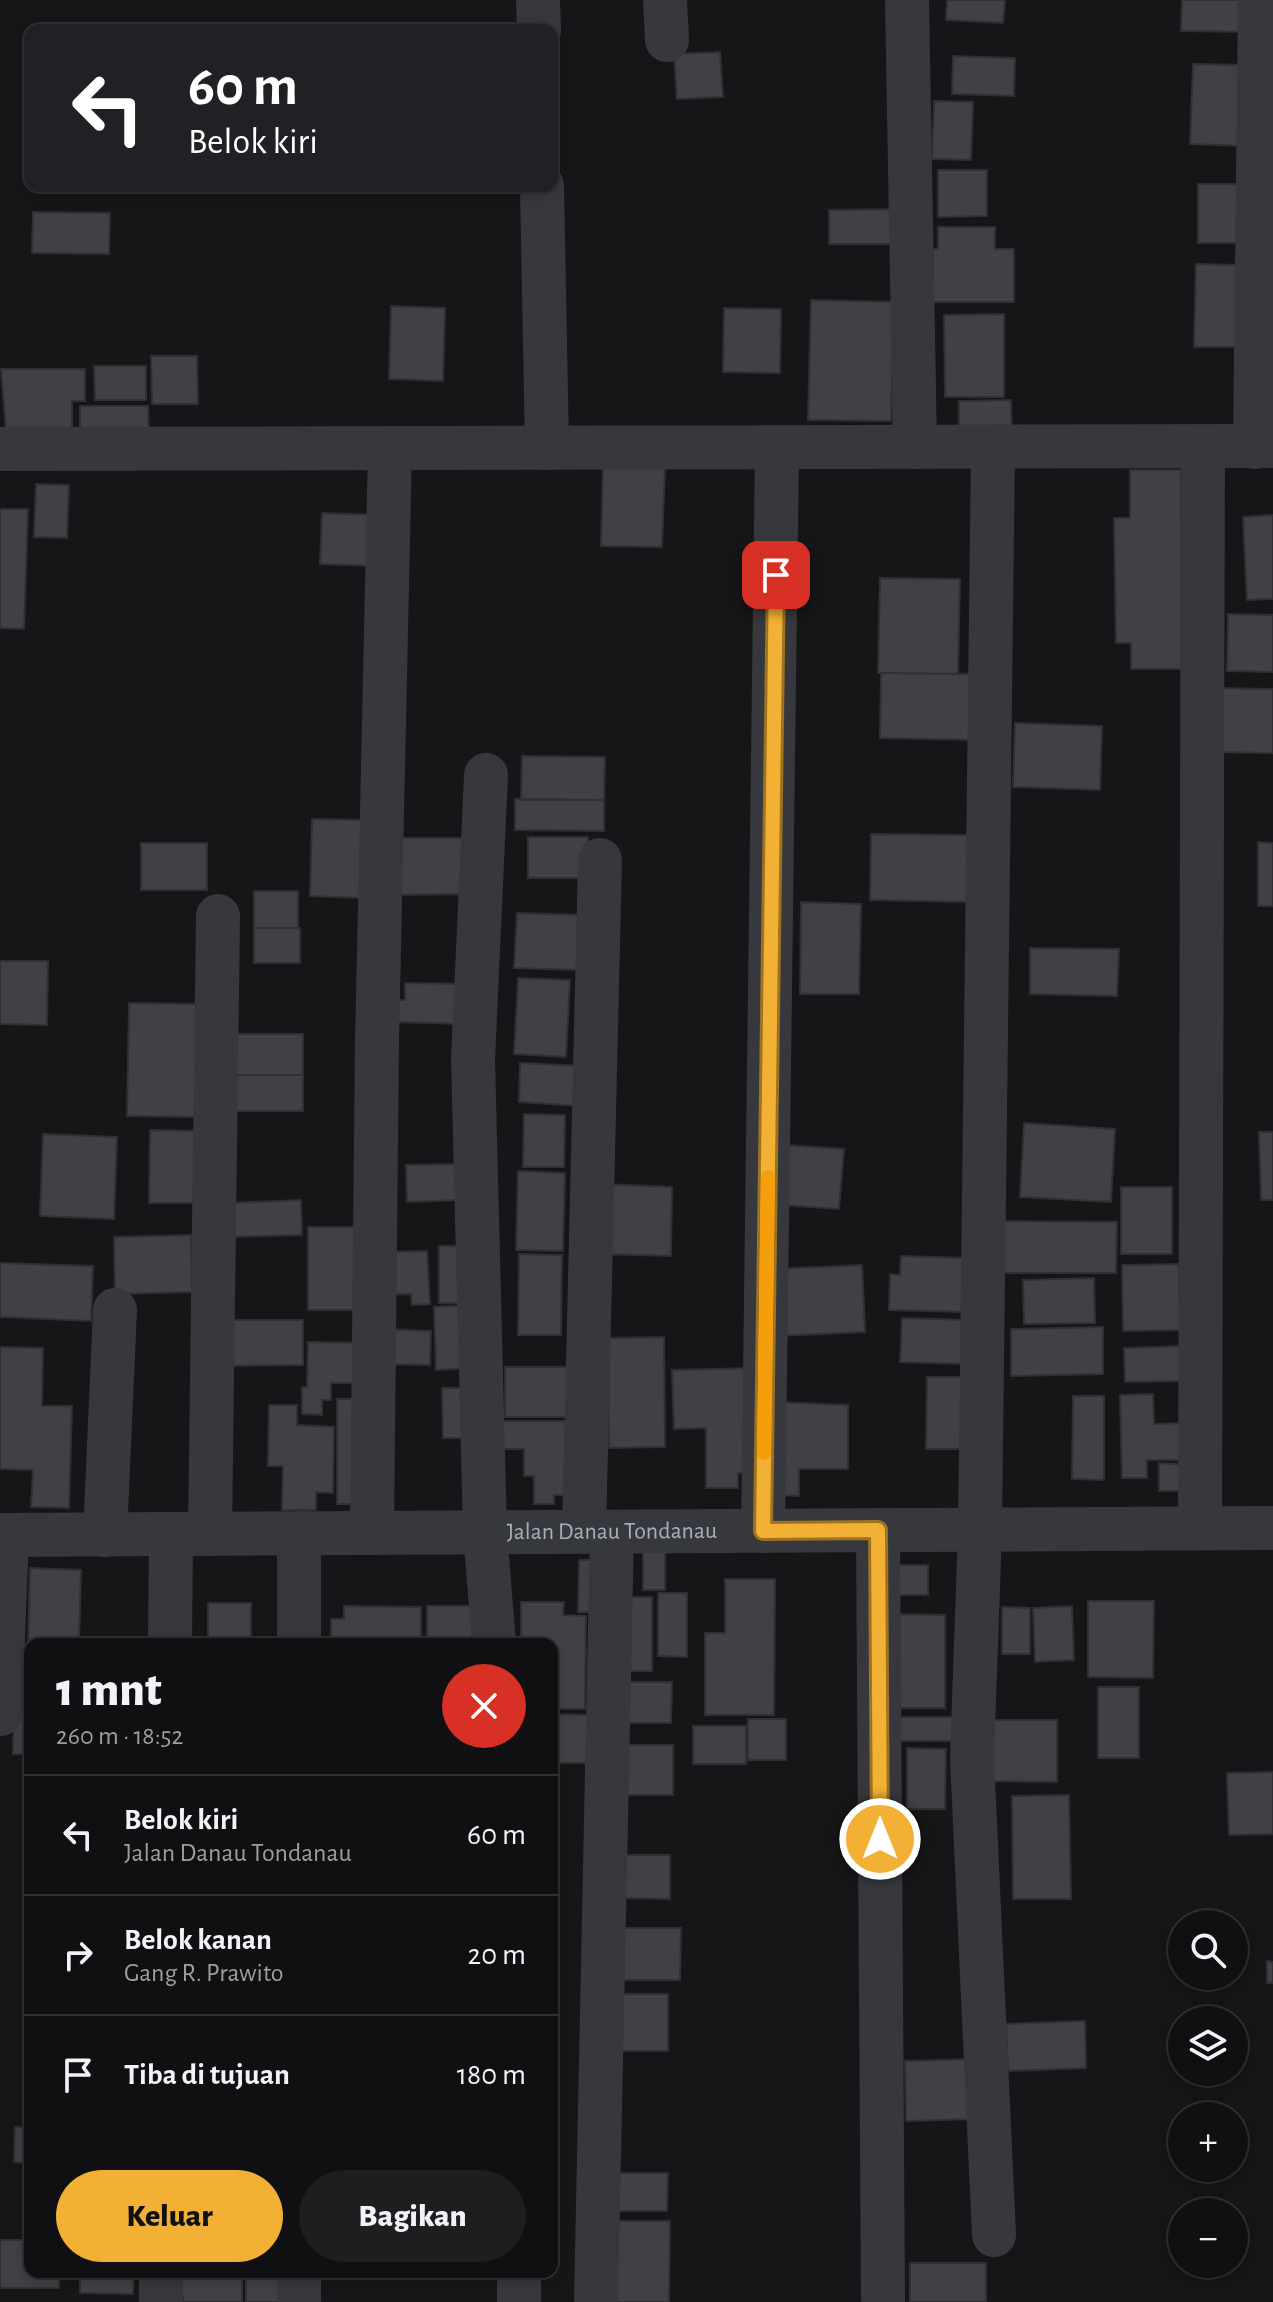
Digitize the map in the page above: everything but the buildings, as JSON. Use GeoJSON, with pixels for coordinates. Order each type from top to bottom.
{"type":"FeatureCollection","features":[{"type":"Feature","properties":{"kind":"street"},"geometry":{"type":"LineString","coordinates":[[538,0],[539,24]]}},
{"type":"Feature","properties":{"kind":"street"},"geometry":{"type":"LineString","coordinates":[[907,0],[915,447]]}},
{"type":"Feature","properties":{"kind":"street"},"geometry":{"type":"LineString","coordinates":[[0,449],[1264,446],[1260,0]]}},
{"type":"Feature","properties":{"kind":"street"},"geometry":{"type":"LineString","coordinates":[[542,192],[547,448]]}},
{"type":"Feature","properties":{"kind":"street"},"geometry":{"type":"LineString","coordinates":[[993,447],[980,1530],[972,1758],[994,2235]]}},
{"type":"Feature","properties":{"kind":"street"},"geometry":{"type":"LineString","coordinates":[[1200,1528],[1203,447]]}},
{"type":"Feature","properties":{"kind":"street"},"geometry":{"type":"LineString","coordinates":[[372,1533],[377,1041],[390,448]]}},
{"type":"Feature","properties":{"kind":"street"},"geometry":{"type":"LineString","coordinates":[[763,1531],[777,448]]}},
{"type":"Feature","properties":{"kind":"street"},"geometry":{"type":"LineString","coordinates":[[486,775],[473,1059],[485,1532],[494,1638]]}},
{"type":"Feature","properties":{"kind":"street"},"geometry":{"type":"LineString","coordinates":[[596,2302],[600,860]]}},
{"type":"Feature","properties":{"kind":"street"},"geometry":{"type":"LineString","coordinates":[[171,1638],[190,1534],[218,916]]}},
{"type":"Feature","properties":{"kind":"street"},"geometry":{"type":"LineString","coordinates":[[105,1535],[115,1310]]}},
{"type":"Feature","properties":{"kind":"street","name":"Jalan Danau Tondanau"},"geometry":{"type":"LineString","coordinates":[[4,1535],[1273,1528]]}},
{"type":"Feature","properties":{"kind":"street"},"geometry":{"type":"LineString","coordinates":[[878,1530],[883,2302]]}},
{"type":"Feature","properties":{"kind":"street"},"geometry":{"type":"LineString","coordinates":[[299,1533],[299,1638]]}},
{"type":"Feature","properties":{"kind":"street"},"geometry":{"type":"LineString","coordinates":[[0,1714],[4,1535]]}},
{"type":"Feature","properties":{"kind":"street"},"geometry":{"type":"LineString","coordinates":[[161,2278],[161,2302]]}},
{"type":"Feature","properties":{"kind":"street"},"geometry":{"type":"LineString","coordinates":[[299,2278],[299,2302]]}},
{"type":"Feature","properties":{"kind":"street"},"geometry":{"type":"LineString","coordinates":[[519,2278],[519,2302]]}},
{"type":"Feature","properties":{"kind":"slow traffic"},"geometry":{"type":"LineString","coordinates":[[764,1453],[768,1177]]}},
{"type":"Feature","properties":{"kind":"route"},"geometry":{"type":"LineString","coordinates":[[776,575],[763,1531],[878,1530],[880,1839]]}}]}
